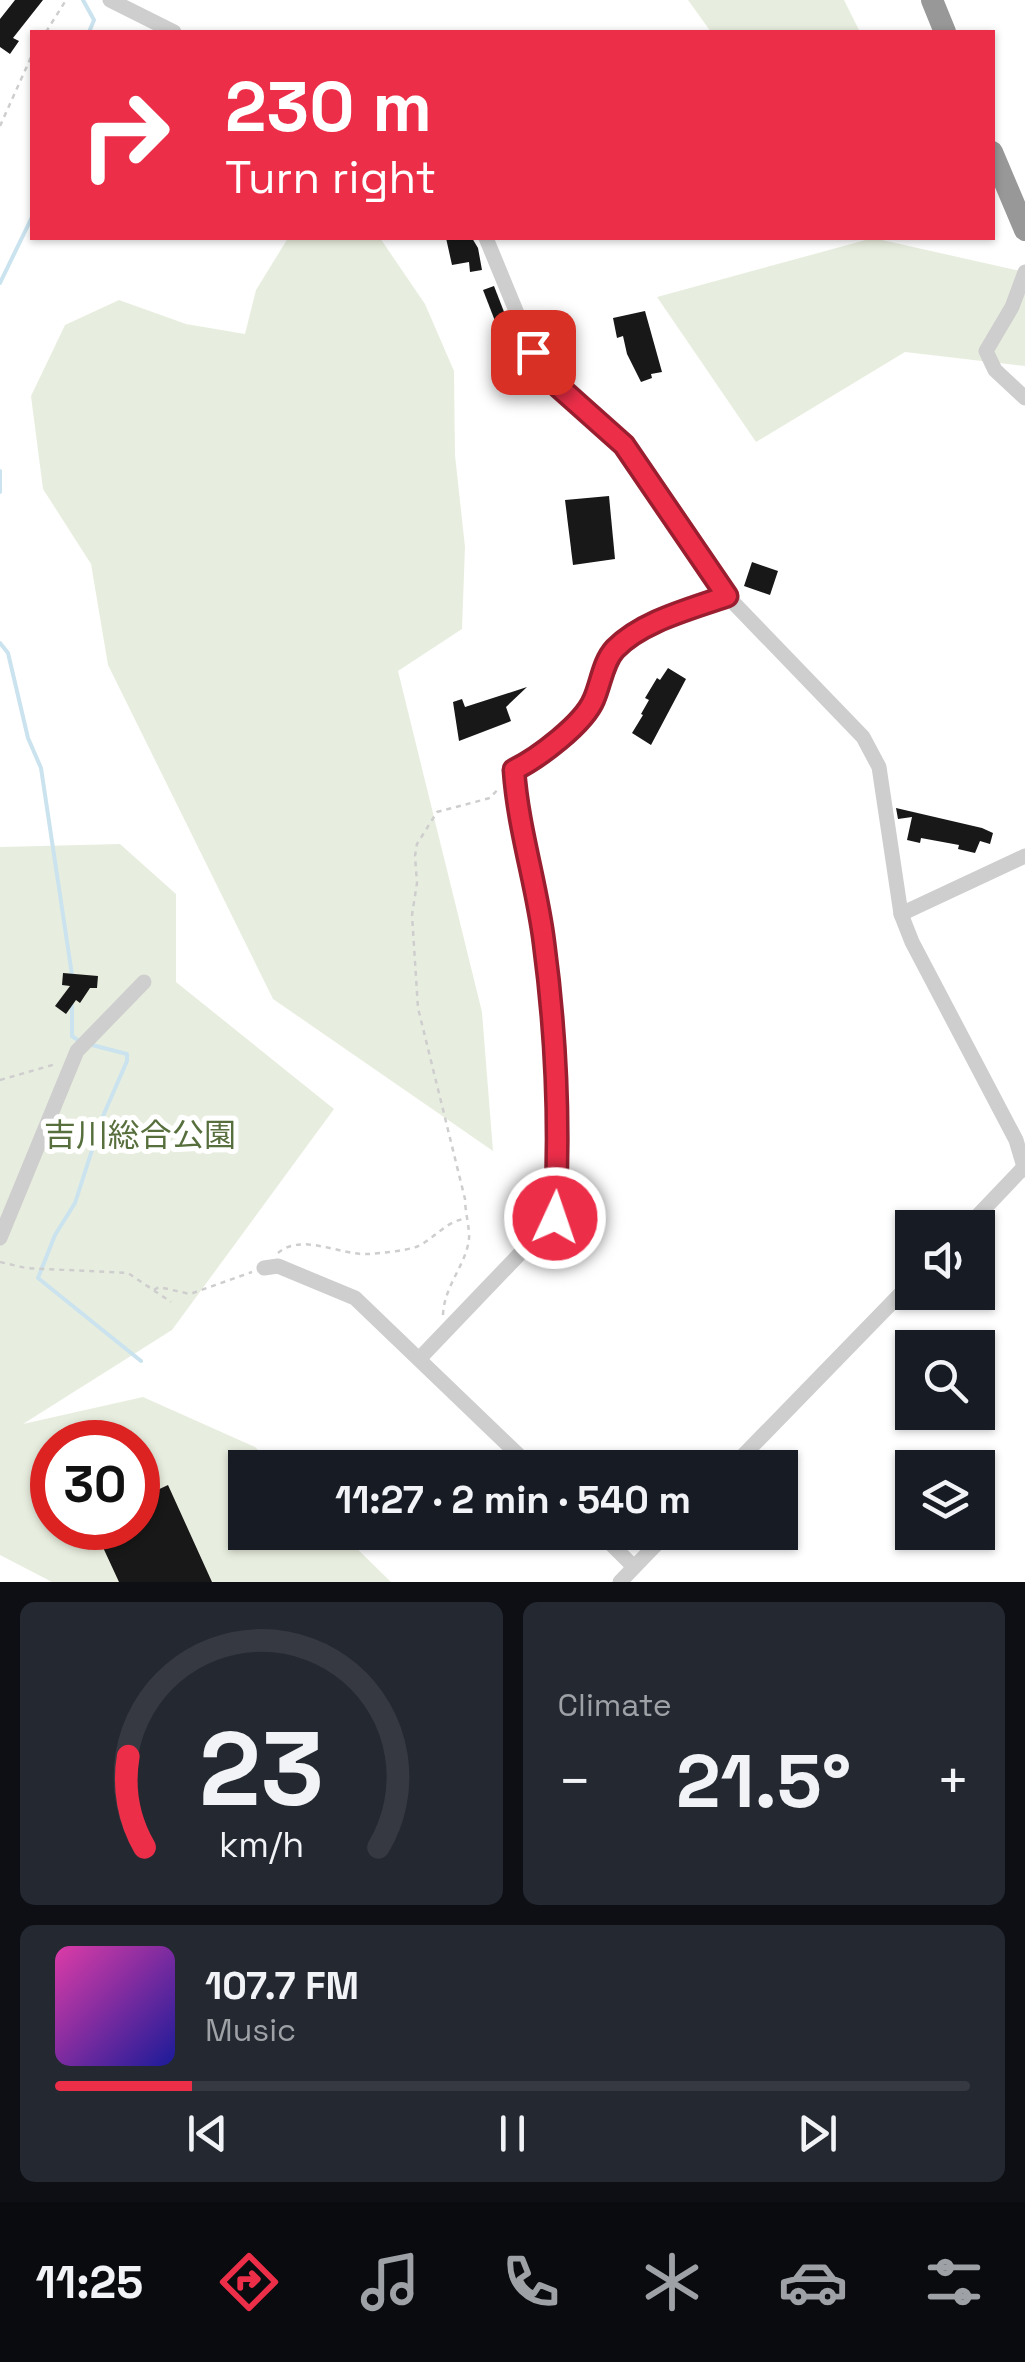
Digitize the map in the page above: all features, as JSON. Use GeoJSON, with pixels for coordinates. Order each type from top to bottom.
{"type":"FeatureCollection","features":[{"type":"Feature","properties":{"kind":"highway"},"geometry":{"type":"LineString","coordinates":[[932,0],[944,30]]}},
{"type":"Feature","properties":{"kind":"highway"},"geometry":{"type":"LineString","coordinates":[[995,159],[1025,230]]}},
{"type":"Feature","properties":{"kind":"street"},"geometry":{"type":"LineString","coordinates":[[110,0],[170,30]]}},
{"type":"Feature","properties":{"kind":"street"},"geometry":{"type":"LineString","coordinates":[[487,240],[533,352],[550,379],[624,445],[727,596],[843,712],[879,766],[901,914],[1016,1140],[1025,1169],[984,1210]]}},
{"type":"Feature","properties":{"kind":"street"},"geometry":{"type":"LineString","coordinates":[[1025,272],[1012,307],[986,351],[995,370],[1025,398]]}},
{"type":"Feature","properties":{"kind":"street"},"geometry":{"type":"LineString","coordinates":[[420,1358],[555,1218],[559,1144],[544,941],[517,811],[514,770],[582,717],[593,702],[608,660],[632,635],[727,596]]}},
{"type":"Feature","properties":{"kind":"street"},"geometry":{"type":"LineString","coordinates":[[901,914],[1025,856]]}},
{"type":"Feature","properties":{"kind":"street"},"geometry":{"type":"LineString","coordinates":[[0,1238],[78,1052],[144,982]]}},
{"type":"Feature","properties":{"kind":"street"},"geometry":{"type":"LineString","coordinates":[[264,1268],[278,1266],[355,1298],[514,1450]]}},
{"type":"Feature","properties":{"kind":"street"},"geometry":{"type":"LineString","coordinates":[[749,1450],[895,1300]]}},
{"type":"Feature","properties":{"kind":"street"},"geometry":{"type":"LineString","coordinates":[[617,1550],[634,1567]]}},
{"type":"Feature","properties":{"kind":"street"},"geometry":{"type":"LineString","coordinates":[[620,1582],[651,1550]]}},
{"type":"Feature","properties":{"kind":"path"},"geometry":{"type":"LineString","coordinates":[[47,30],[66,0]]}},
{"type":"Feature","properties":{"kind":"path"},"geometry":{"type":"LineString","coordinates":[[0,126],[30,59]]}},
{"type":"Feature","properties":{"kind":"path"},"geometry":{"type":"LineString","coordinates":[[442,1332],[444,1300],[469,1238],[464,1219],[466,1199],[418,1008],[412,916],[417,883],[416,844],[437,812],[490,798],[514,770]]}},
{"type":"Feature","properties":{"kind":"path"},"geometry":{"type":"LineString","coordinates":[[0,1080],[51,1067],[78,1052]]}},
{"type":"Feature","properties":{"kind":"path"},"geometry":{"type":"LineString","coordinates":[[154,1290],[160,1287],[190,1294],[264,1268],[282,1248],[308,1245],[365,1254],[418,1246],[451,1222],[464,1219]]}},
{"type":"Feature","properties":{"kind":"path"},"geometry":{"type":"LineString","coordinates":[[0,1262],[26,1268],[128,1273],[171,1302]]}},
{"type":"Feature","properties":{"kind":"green space"},"geometry":{"type":"Polygon","coordinates":[[[688,0],[844,0],[859,30],[710,30],[688,0]]]}},
{"type":"Feature","properties":{"kind":"green space"},"geometry":{"type":"Polygon","coordinates":[[[287,240],[381,240],[425,304],[454,371],[455,455],[465,547],[462,629],[398,671],[482,1012],[493,1151],[273,999],[108,665],[91,564],[43,489],[31,396],[65,325],[119,300],[186,324],[245,334],[256,290],[287,240]]]}},
{"type":"Feature","properties":{"kind":"green space"},"geometry":{"type":"Polygon","coordinates":[[[866,240],[882,240],[1025,272],[1025,366],[905,352],[756,442],[657,297],[866,240]]]}},
{"type":"Feature","properties":{"kind":"green space","name":"吉川総合公園"},"geometry":{"type":"Polygon","coordinates":[[[120,844],[176,894],[176,982],[334,1109],[172,1330],[23,1424],[30,1422],[30,1550],[160,1550],[160,1420],[41,1420],[143,1397],[258,1450],[228,1450],[228,1550],[358,1550],[391,1582],[52,1582],[0,1555],[0,847],[120,844]]]}},
{"type":"Feature","properties":{"kind":"building"},"geometry":{"type":"Polygon","coordinates":[[[15,0],[43,0],[13,38],[19,41],[10,54],[0,47],[0,19],[15,0]]]}},
{"type":"Feature","properties":{"kind":"building"},"geometry":{"type":"Polygon","coordinates":[[[446,240],[473,240],[482,270],[470,272],[469,262],[452,265],[446,240]]]}},
{"type":"Feature","properties":{"kind":"building"},"geometry":{"type":"Polygon","coordinates":[[[494,286],[506,317],[495,321],[483,290],[494,286]]]}},
{"type":"Feature","properties":{"kind":"building"},"geometry":{"type":"Polygon","coordinates":[[[645,311],[662,372],[641,382],[623,336],[617,338],[613,318],[645,311]]]}},
{"type":"Feature","properties":{"kind":"building"},"geometry":{"type":"Polygon","coordinates":[[[609,496],[615,559],[573,565],[565,500],[609,496]]]}},
{"type":"Feature","properties":{"kind":"building"},"geometry":{"type":"Polygon","coordinates":[[[752,562],[778,571],[770,595],[744,586],[752,562]]]}},
{"type":"Feature","properties":{"kind":"building"},"geometry":{"type":"Polygon","coordinates":[[[668,668],[686,679],[651,745],[632,733],[649,700],[645,698],[668,668]]]}},
{"type":"Feature","properties":{"kind":"building"},"geometry":{"type":"Polygon","coordinates":[[[527,687],[506,707],[511,721],[459,741],[453,702],[462,699],[465,707],[527,687]]]}},
{"type":"Feature","properties":{"kind":"building"},"geometry":{"type":"Polygon","coordinates":[[[896,808],[982,828],[993,833],[990,844],[980,841],[975,853],[958,849],[959,845],[921,838],[920,843],[907,840],[912,817],[898,819],[896,808]]]}},
{"type":"Feature","properties":{"kind":"building"},"geometry":{"type":"Polygon","coordinates":[[[63,973],[98,976],[97,988],[90,988],[66,1014],[55,1006],[70,986],[62,985],[63,973]]]}},
{"type":"Feature","properties":{"kind":"building"},"geometry":{"type":"Polygon","coordinates":[[[168,1485],[212,1582],[119,1582],[104,1550],[160,1550],[160,1489],[168,1485]]]}},
{"type":"Feature","properties":{"kind":"waterway"},"geometry":{"type":"LineString","coordinates":[[83,0],[94,20],[90,30]]}},
{"type":"Feature","properties":{"kind":"waterway"},"geometry":{"type":"LineString","coordinates":[[0,283],[30,221]]}},
{"type":"Feature","properties":{"kind":"waterway"},"geometry":{"type":"LineString","coordinates":[[0,471],[0,492]]}},
{"type":"Feature","properties":{"kind":"waterway"},"geometry":{"type":"LineString","coordinates":[[0,643],[8,653],[28,738],[41,768],[72,975]]}},
{"type":"Feature","properties":{"kind":"waterway"},"geometry":{"type":"LineString","coordinates":[[72,1005],[72,1036],[79,1041]]}},
{"type":"Feature","properties":{"kind":"waterway"},"geometry":{"type":"LineString","coordinates":[[88,1044],[127,1054],[127,1061],[103,1116],[75,1203],[55,1235],[38,1278],[141,1361]]}},
{"type":"Feature","properties":{"kind":"route"},"geometry":{"type":"LineString","coordinates":[[533,352],[550,379],[624,445],[727,596],[632,635],[614,650],[593,702],[582,717],[514,770],[517,811],[544,941],[559,1144],[555,1218]]}}]}
